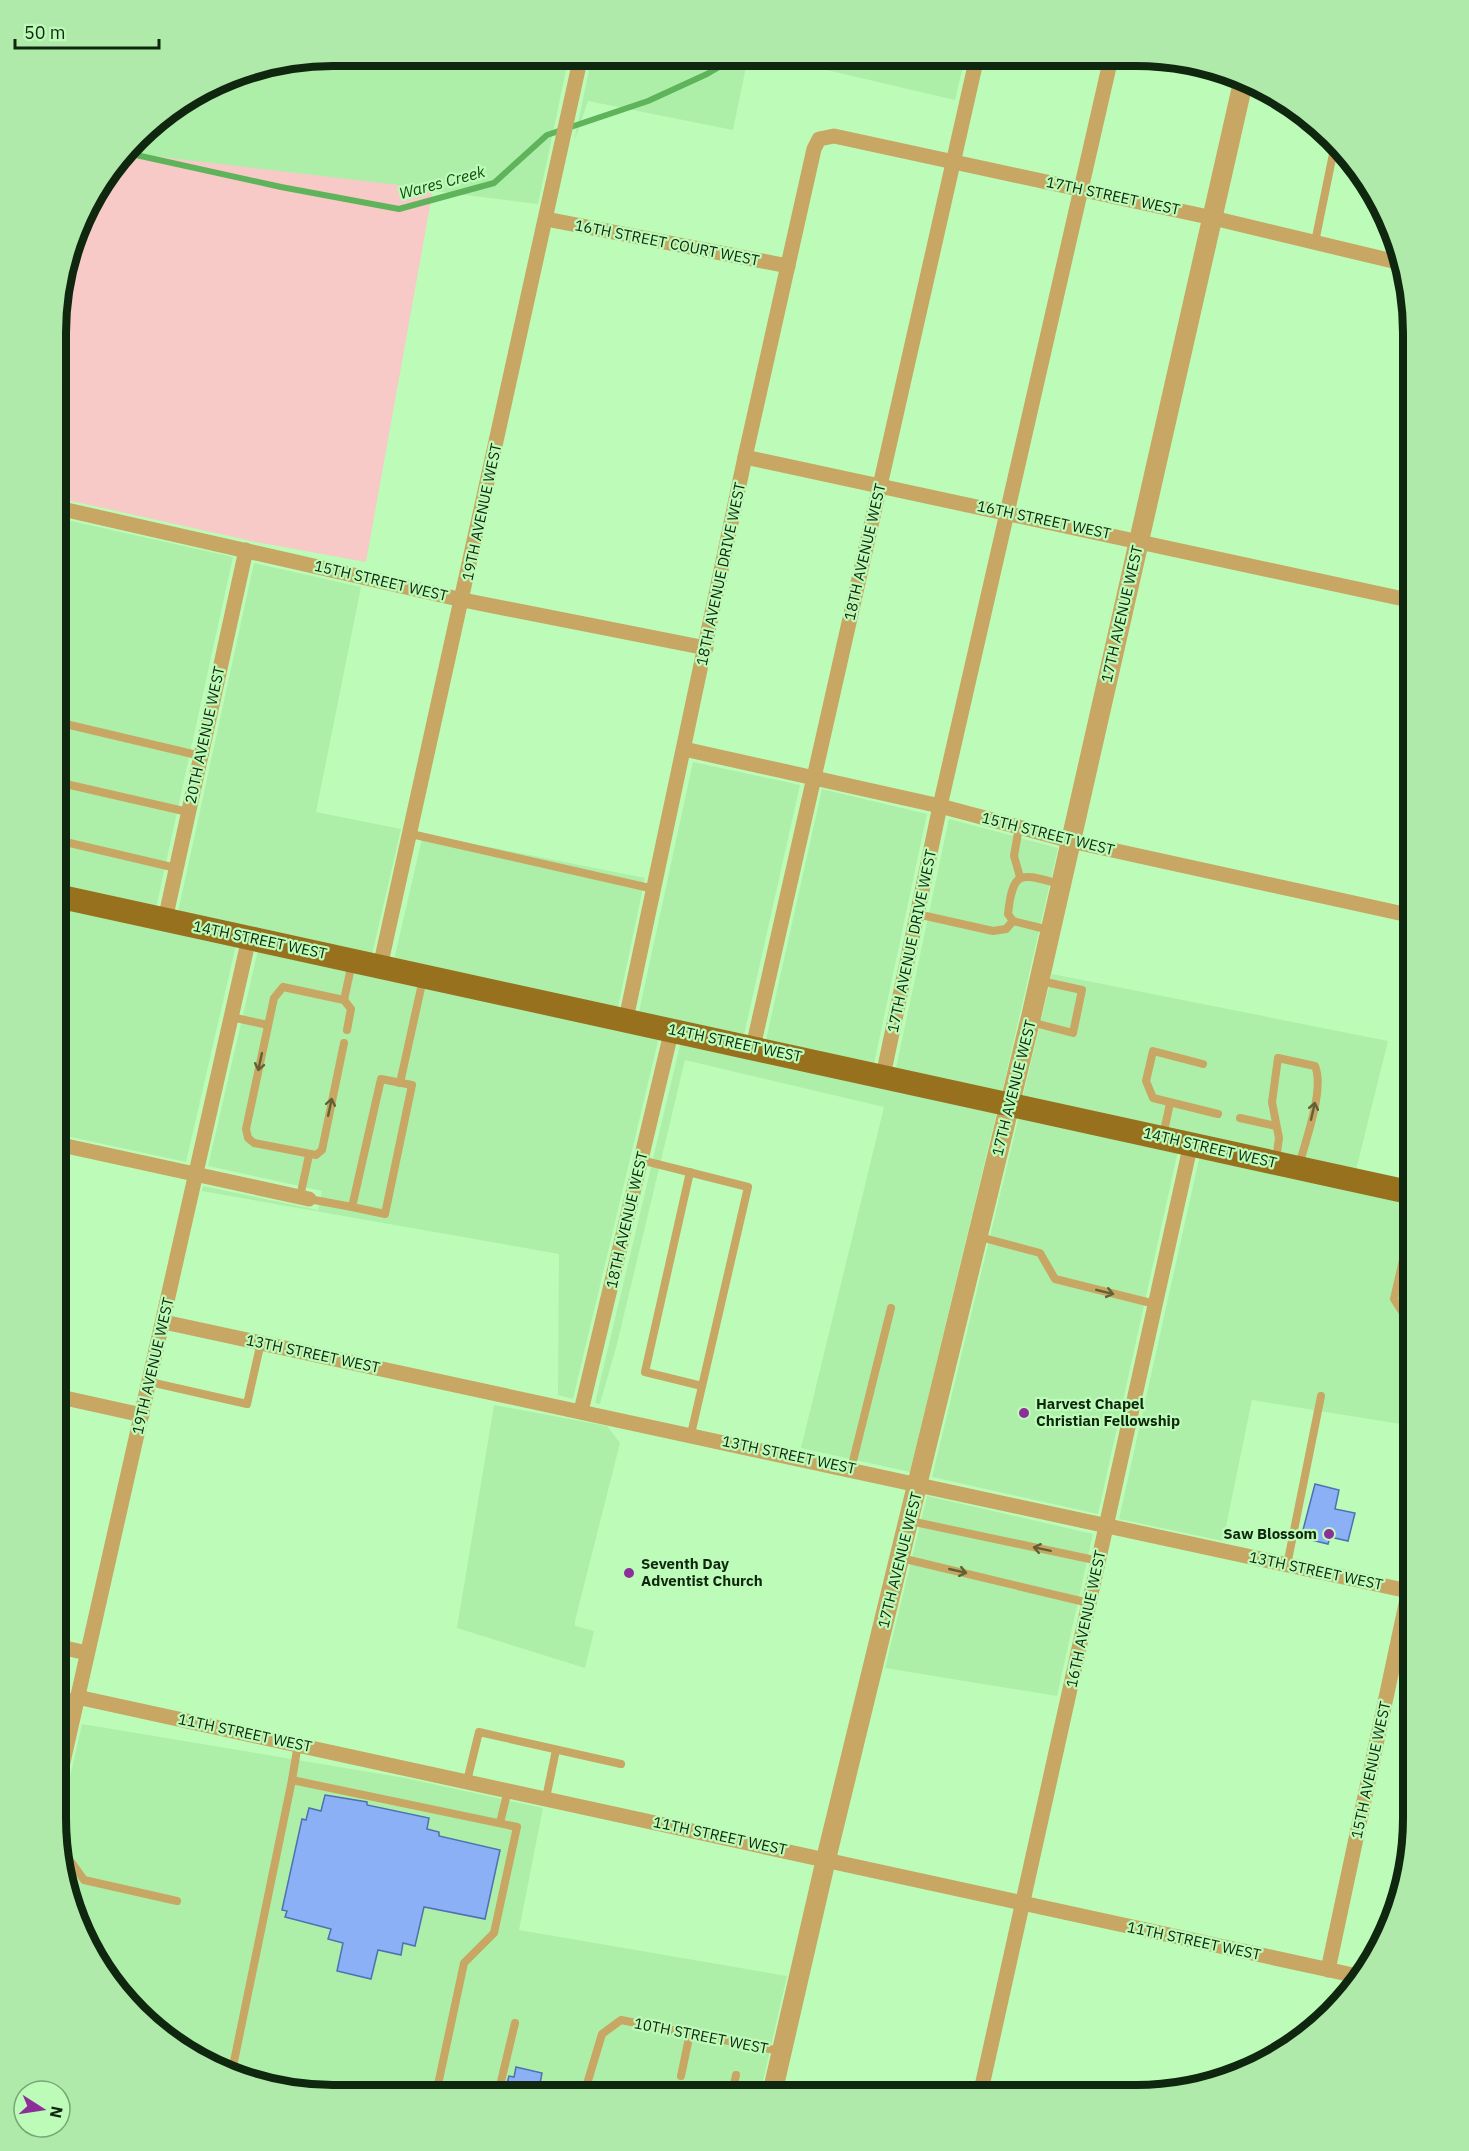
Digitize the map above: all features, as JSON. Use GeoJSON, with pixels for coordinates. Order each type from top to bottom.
{"type":"FeatureCollection","features":[{"type":"Feature","properties":{"kind":"main road","name":"14TH STREET WEST"},"geometry":{"type":"LineString","coordinates":[[66,898],[1403,1191]]}},
{"type":"Feature","properties":{"kind":"street","name":"19TH AVENUE WEST"},"geometry":{"type":"LineString","coordinates":[[380,967],[463,600],[578,66]]}},
{"type":"Feature","properties":{"kind":"street","name":"18TH AVENUE WEST"},"geometry":{"type":"LineString","coordinates":[[753,1047],[975,66]]}},
{"type":"Feature","properties":{"kind":"street","name":"17TH AVENUE DRIVE WEST"},"geometry":{"type":"LineString","coordinates":[[883,1076],[940,806],[1083,190],[1109,66]]}},
{"type":"Feature","properties":{"kind":"street","name":"17TH AVENUE WEST"},"geometry":{"type":"LineString","coordinates":[[774,2085],[825,1859],[901,1558],[1030,1022],[1242,88]]}},
{"type":"Feature","properties":{"kind":"street","name":"17TH STREET WEST"},"geometry":{"type":"LineString","coordinates":[[828,136],[1213,218],[1393,261]]}},
{"type":"Feature","properties":{"kind":"street","name":"18TH AVENUE DRIVE WEST"},"geometry":{"type":"LineString","coordinates":[[626,1019],[745,456],[814,149],[819,139],[828,136]]}},
{"type":"Feature","properties":{"kind":"street","name":"16TH STREET COURT WEST"},"geometry":{"type":"LineString","coordinates":[[546,219],[788,266]]}},
{"type":"Feature","properties":{"kind":"street","name":"16TH STREET WEST"},"geometry":{"type":"LineString","coordinates":[[745,456],[1403,599]]}},
{"type":"Feature","properties":{"kind":"street","name":"15TH STREET WEST"},"geometry":{"type":"LineString","coordinates":[[66,510],[463,600],[706,648]]}},
{"type":"Feature","properties":{"kind":"street","name":"20TH AVENUE WEST"},"geometry":{"type":"LineString","coordinates":[[165,920],[246,550]]}},
{"type":"Feature","properties":{"kind":"street","name":"15TH STREET WEST"},"geometry":{"type":"LineString","coordinates":[[684,750],[940,806],[1071,841],[1403,914]]}},
{"type":"Feature","properties":{"kind":"street","name":"19TH AVENUE WEST"},"geometry":{"type":"LineString","coordinates":[[66,1747],[164,1322],[194,1174],[249,938]]}},
{"type":"Feature","properties":{"kind":"street","name":"18TH AVENUE WEST"},"geometry":{"type":"LineString","coordinates":[[581,1411],[672,1029]]}},
{"type":"Feature","properties":{"kind":"street","name":"16TH AVENUE WEST"},"geometry":{"type":"LineString","coordinates":[[982,2085],[1191,1143]]}},
{"type":"Feature","properties":{"kind":"street"},"geometry":{"type":"LineString","coordinates":[[66,1146],[304,1198]]}},
{"type":"Feature","properties":{"kind":"street","name":"13TH STREET WEST"},"geometry":{"type":"LineString","coordinates":[[164,1322],[691,1434],[1106,1527],[1403,1590]]}},
{"type":"Feature","properties":{"kind":"street"},"geometry":{"type":"LineString","coordinates":[[66,1398],[142,1415]]}},
{"type":"Feature","properties":{"kind":"street","name":"15TH AVENUE WEST"},"geometry":{"type":"LineString","coordinates":[[1328,1970],[1403,1628]]}},
{"type":"Feature","properties":{"kind":"street"},"geometry":{"type":"LineString","coordinates":[[66,1648],[87,1653]]}},
{"type":"Feature","properties":{"kind":"street","name":"11TH STREET WEST"},"geometry":{"type":"LineString","coordinates":[[77,1696],[1352,1975]]}},
{"type":"Feature","properties":{"kind":"lane"},"geometry":{"type":"LineString","coordinates":[[1315,242],[1333,153]]}},
{"type":"Feature","properties":{"kind":"lane"},"geometry":{"type":"LineString","coordinates":[[66,724],[201,756]]}},
{"type":"Feature","properties":{"kind":"lane"},"geometry":{"type":"LineString","coordinates":[[66,784],[188,812]]}},
{"type":"Feature","properties":{"kind":"lane"},"geometry":{"type":"LineString","coordinates":[[1018,827],[1014,856],[1020,877]]}},
{"type":"Feature","properties":{"kind":"lane"},"geometry":{"type":"LineString","coordinates":[[411,834],[654,890]]}},
{"type":"Feature","properties":{"kind":"lane"},"geometry":{"type":"LineString","coordinates":[[66,842],[176,868]]}},
{"type":"Feature","properties":{"kind":"lane"},"geometry":{"type":"LineString","coordinates":[[1050,930],[1013,921],[1008,914],[1010,897],[1013,885],[1020,877],[1026,876],[1061,884]]}},
{"type":"Feature","properties":{"kind":"lane"},"geometry":{"type":"LineString","coordinates":[[917,914],[993,931],[1006,929],[1013,921]]}},
{"type":"Feature","properties":{"kind":"lane"},"geometry":{"type":"LineString","coordinates":[[344,1000],[353,960]]}},
{"type":"Feature","properties":{"kind":"lane"},"geometry":{"type":"LineString","coordinates":[[400,1083],[424,976]]}},
{"type":"Feature","properties":{"kind":"lane"},"geometry":{"type":"LineString","coordinates":[[1030,1022],[1073,1033],[1082,990],[1039,980]]}},
{"type":"Feature","properties":{"kind":"lane"},"geometry":{"type":"LineString","coordinates":[[344,1043],[322,1150],[316,1155],[309,1155],[254,1143],[248,1138],[246,1129],[274,998],[283,987],[344,1000],[351,1009],[347,1030]]}},
{"type":"Feature","properties":{"kind":"lane"},"geometry":{"type":"LineString","coordinates":[[231,1017],[268,1025]]}},
{"type":"Feature","properties":{"kind":"lane"},"geometry":{"type":"LineString","coordinates":[[1203,1064],[1153,1051],[1146,1081],[1154,1098],[1218,1114]]}},
{"type":"Feature","properties":{"kind":"lane"},"geometry":{"type":"LineString","coordinates":[[1278,1058],[1315,1066],[1319,1075],[1315,1105],[1287,1165],[1275,1126],[1272,1102],[1278,1058]]}},
{"type":"Feature","properties":{"kind":"lane"},"geometry":{"type":"LineString","coordinates":[[309,1155],[304,1198],[385,1214],[412,1085],[381,1079],[352,1207]]}},
{"type":"Feature","properties":{"kind":"lane"},"geometry":{"type":"LineString","coordinates":[[1163,1137],[1170,1102]]}},
{"type":"Feature","properties":{"kind":"lane"},"geometry":{"type":"LineString","coordinates":[[1240,1118],[1275,1126]]}},
{"type":"Feature","properties":{"kind":"lane"},"geometry":{"type":"LineString","coordinates":[[641,1160],[748,1187],[691,1434]]}},
{"type":"Feature","properties":{"kind":"lane"},"geometry":{"type":"LineString","coordinates":[[690,1172],[645,1372],[702,1386]]}},
{"type":"Feature","properties":{"kind":"lane"},"geometry":{"type":"LineString","coordinates":[[978,1237],[1040,1252],[1055,1279],[1155,1305]]}},
{"type":"Feature","properties":{"kind":"lane"},"geometry":{"type":"LineString","coordinates":[[1403,1260],[1394,1299],[1403,1313]]}},
{"type":"Feature","properties":{"kind":"lane"},"geometry":{"type":"LineString","coordinates":[[851,1469],[891,1308]]}},
{"type":"Feature","properties":{"kind":"lane"},"geometry":{"type":"LineString","coordinates":[[150,1382],[247,1404],[261,1342]]}},
{"type":"Feature","properties":{"kind":"lane"},"geometry":{"type":"LineString","coordinates":[[1287,1565],[1321,1396]]}},
{"type":"Feature","properties":{"kind":"lane"},"geometry":{"type":"LineString","coordinates":[[910,1521],[1099,1560]]}},
{"type":"Feature","properties":{"kind":"lane"},"geometry":{"type":"LineString","coordinates":[[901,1558],[1089,1603]]}},
{"type":"Feature","properties":{"kind":"lane"},"geometry":{"type":"LineString","coordinates":[[467,1781],[478,1732],[621,1764]]}},
{"type":"Feature","properties":{"kind":"lane"},"geometry":{"type":"LineString","coordinates":[[233,2066],[298,1744]]}},
{"type":"Feature","properties":{"kind":"lane"},"geometry":{"type":"LineString","coordinates":[[546,1798],[556,1750]]}},
{"type":"Feature","properties":{"kind":"lane"},"geometry":{"type":"LineString","coordinates":[[292,1780],[517,1827],[494,1933],[464,1963],[438,2085]]}},
{"type":"Feature","properties":{"kind":"lane"},"geometry":{"type":"LineString","coordinates":[[500,1823],[508,1790]]}},
{"type":"Feature","properties":{"kind":"lane"},"geometry":{"type":"LineString","coordinates":[[70,1862],[84,1880],[177,1901]]}},
{"type":"Feature","properties":{"kind":"lane","name":"10TH STREET WEST"},"geometry":{"type":"LineString","coordinates":[[587,2085],[602,2034],[621,2020],[782,2051]]}},
{"type":"Feature","properties":{"kind":"lane"},"geometry":{"type":"LineString","coordinates":[[500,2085],[514,2023]]}},
{"type":"Feature","properties":{"kind":"lane"},"geometry":{"type":"LineString","coordinates":[[681,2076],[690,2033]]}},
{"type":"Feature","properties":{"kind":"lane"},"geometry":{"type":"LineString","coordinates":[[734,2085],[736,2075]]}},
{"type":"Feature","properties":{"kind":"shaded area"},"geometry":{"type":"Polygon","coordinates":[[[333,66],[567,66],[538,204],[135,154],[157,132],[200,102],[231,86],[281,71],[333,66]]]}},
{"type":"Feature","properties":{"kind":"shaded area"},"geometry":{"type":"Polygon","coordinates":[[[590,66],[746,66],[733,130],[588,101],[574,142],[590,66]]]}},
{"type":"Feature","properties":{"kind":"shaded area"},"geometry":{"type":"Polygon","coordinates":[[[810,66],[963,66],[955,100],[810,66]]]}},
{"type":"Feature","properties":{"kind":"shaded area"},"geometry":{"type":"Polygon","coordinates":[[[135,154],[433,189],[366,562],[256,542],[66,500],[66,333],[71,281],[80,247],[94,215],[111,185],[135,154]]]}},
{"type":"Feature","properties":{"kind":"shaded area"},"geometry":{"type":"Polygon","coordinates":[[[66,520],[233,557],[156,908],[66,888],[66,520]]]}},
{"type":"Feature","properties":{"kind":"shaded area"},"geometry":{"type":"Polygon","coordinates":[[[254,563],[361,587],[316,812],[401,829],[372,955],[178,912],[254,563]]]}},
{"type":"Feature","properties":{"kind":"shaded area"},"geometry":{"type":"Polygon","coordinates":[[[693,762],[800,785],[744,1035],[639,1012],[693,762]]]}},
{"type":"Feature","properties":{"kind":"shaded area"},"geometry":{"type":"Polygon","coordinates":[[[822,789],[927,814],[874,1064],[766,1040],[822,789]]]}},
{"type":"Feature","properties":{"kind":"shaded area"},"geometry":{"type":"Polygon","coordinates":[[[949,819],[1058,848],[1002,1092],[896,1068],[949,819]]]}},
{"type":"Feature","properties":{"kind":"shaded area"},"geometry":{"type":"Polygon","coordinates":[[[423,834],[645,878],[618,1007],[394,960],[423,834]]]}},
{"type":"Feature","properties":{"kind":"shaded area"},"geometry":{"type":"Polygon","coordinates":[[[66,908],[236,945],[186,1162],[66,1136],[66,908]]]}},
{"type":"Feature","properties":{"kind":"shaded area"},"geometry":{"type":"Polygon","coordinates":[[[258,950],[659,1037],[573,1399],[558,1395],[559,1254],[202,1191],[203,1186],[318,1210],[322,1191],[208,1166],[258,950]]]}},
{"type":"Feature","properties":{"kind":"shaded area"},"geometry":{"type":"Polygon","coordinates":[[[1052,974],[1388,1041],[1356,1170],[1023,1096],[1052,974]]]}},
{"type":"Feature","properties":{"kind":"shaded area"},"geometry":{"type":"Polygon","coordinates":[[[681,1041],[997,1111],[910,1472],[801,1448],[884,1107],[685,1060],[617,1344],[600,1404],[595,1403],[681,1041]]]}},
{"type":"Feature","properties":{"kind":"shaded area"},"geometry":{"type":"Polygon","coordinates":[[[1019,1116],[1178,1151],[1098,1514],[932,1477],[1019,1116]]]}},
{"type":"Feature","properties":{"kind":"shaded area"},"geometry":{"type":"Polygon","coordinates":[[[1200,1155],[1403,1200],[1403,1424],[1252,1400],[1223,1541],[1119,1519],[1200,1155]]]}},
{"type":"Feature","properties":{"kind":"shaded area"},"geometry":{"type":"Polygon","coordinates":[[[494,1405],[607,1426],[620,1443],[575,1621],[575,1626],[594,1631],[585,1668],[457,1628],[494,1405]]]}},
{"type":"Feature","properties":{"kind":"shaded area"},"geometry":{"type":"Polygon","coordinates":[[[927,1496],[1093,1534],[1057,1696],[885,1668],[927,1496]]]}},
{"type":"Feature","properties":{"kind":"shaded area"},"geometry":{"type":"Polygon","coordinates":[[[82,1724],[405,1778],[543,1808],[519,1930],[787,1976],[762,2085],[333,2085],[281,2080],[231,2065],[185,2040],[157,2019],[132,1994],[111,1966],[86,1920],[75,1887],[68,1853],[66,1795],[82,1724]]]}},
{"type":"Feature","properties":{"kind":"building"},"geometry":{"type":"Polygon","coordinates":[[[1315,1484],[1339,1490],[1335,1509],[1355,1513],[1348,1541],[1330,1537],[1328,1544],[1311,1540],[1313,1532],[1303,1530],[1315,1484]]]}},
{"type":"Feature","properties":{"kind":"building"},"geometry":{"type":"Polygon","coordinates":[[[325,1795],[367,1802],[367,1805],[429,1818],[427,1829],[439,1832],[439,1836],[500,1850],[485,1919],[424,1907],[415,1946],[403,1943],[401,1955],[378,1950],[371,1979],[337,1971],[343,1943],[328,1939],[331,1929],[285,1917],[287,1911],[282,1910],[302,1819],[306,1820],[309,1808],[321,1811],[325,1795]]]}},
{"type":"Feature","properties":{"kind":"building"},"geometry":{"type":"Polygon","coordinates":[[[516,2067],[542,2073],[540,2085],[506,2085],[509,2076],[514,2077],[516,2067]]]}},
{"type":"Feature","properties":{"kind":"waterway","name":"Wares Creek"},"geometry":{"type":"LineString","coordinates":[[134,155],[281,187],[399,209],[494,183],[547,135],[648,101],[721,66]]}},
{"type":"Feature","properties":{"kind":"place","name":"Harvest Chapel Christian Fellowship"},"geometry":{"type":"Point","coordinates":[1024,1413]}},
{"type":"Feature","properties":{"kind":"place","name":"Saw Blossom"},"geometry":{"type":"Point","coordinates":[1329,1534]}},
{"type":"Feature","properties":{"kind":"place","name":"Seventh Day Adventist Church"},"geometry":{"type":"Point","coordinates":[629,1573]}}]}
